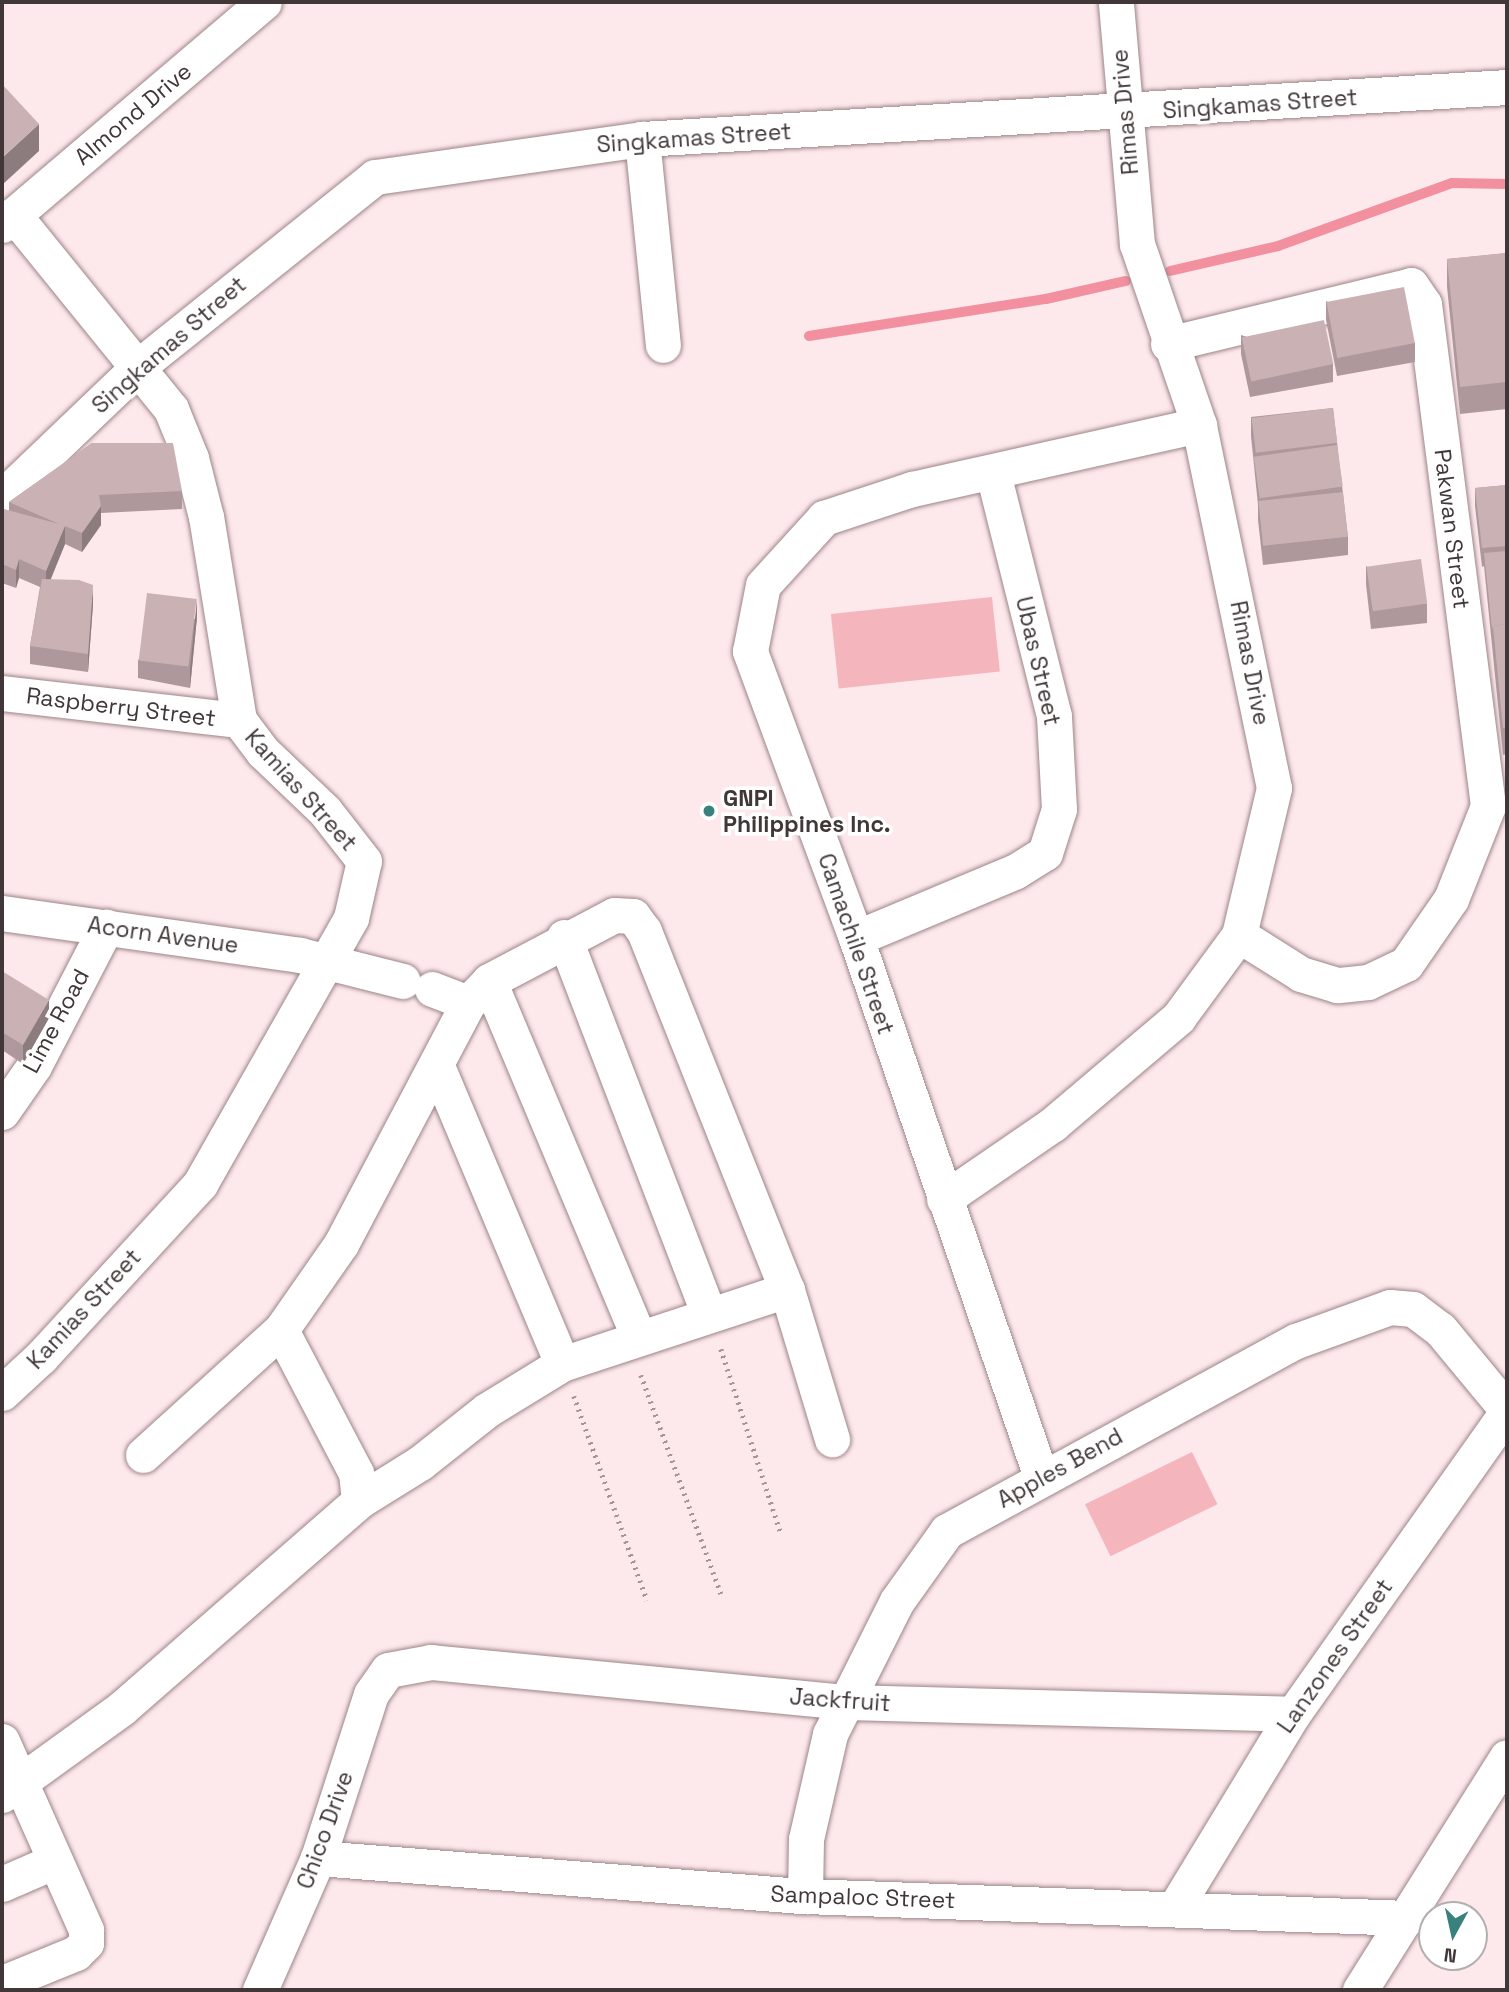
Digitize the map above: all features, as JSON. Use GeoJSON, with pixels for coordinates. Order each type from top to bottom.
{"type":"FeatureCollection","features":[{"type":"Feature","properties":{"kind":"street","name":"Almond Drive"},"geometry":{"type":"LineString","coordinates":[[8,220],[264,2]]}},
{"type":"Feature","properties":{"kind":"street","name":"Rimas Drive"},"geometry":{"type":"LineString","coordinates":[[944,1199],[1053,1124],[1178,1018],[1239,936],[1274,788],[1199,425],[1168,344],[1137,244],[1116,2]]}},
{"type":"Feature","properties":{"kind":"street","name":"Singkamas Street"},"geometry":{"type":"LineString","coordinates":[[2,497],[139,366],[375,177],[642,139],[1124,113],[1507,87]]}},
{"type":"Feature","properties":{"kind":"street"},"geometry":{"type":"LineString","coordinates":[[642,139],[663,345]]}},
{"type":"Feature","properties":{"kind":"street","name":"Kamias Street"},"geometry":{"type":"LineString","coordinates":[[2,1393],[41,1357],[200,1184],[324,961],[351,918],[364,861],[326,811],[263,752],[239,720],[191,458],[171,409],[139,366],[8,220]]}},
{"type":"Feature","properties":{"kind":"street","name":"Pakwan Street"},"geometry":{"type":"LineString","coordinates":[[1168,344],[1388,287],[1411,285],[1424,304],[1488,806],[1444,909],[1406,964],[1367,982],[1337,985],[1301,974],[1239,936]]}},
{"type":"Feature","properties":{"kind":"street","name":"Camachile Street"},"geometry":{"type":"LineString","coordinates":[[1041,1476],[856,938],[750,651],[763,584],[824,519],[912,489],[1199,425]]}},
{"type":"Feature","properties":{"kind":"street","name":"Ubas Street"},"geometry":{"type":"LineString","coordinates":[[856,938],[1016,871],[1045,853],[1059,809],[1054,716],[993,473]]}},
{"type":"Feature","properties":{"kind":"street","name":"Raspberry Street"},"geometry":{"type":"LineString","coordinates":[[2,693],[239,720]]}},
{"type":"Feature","properties":{"kind":"street","name":"Acorn Avenue"},"geometry":{"type":"LineString","coordinates":[[2,913],[324,961],[418,985],[479,992]]}},
{"type":"Feature","properties":{"kind":"street"},"geometry":{"type":"LineString","coordinates":[[143,1455],[281,1330],[341,1244],[479,992],[564,937],[614,915],[633,916],[644,931],[787,1290],[832,1439]]}},
{"type":"Feature","properties":{"kind":"street","name":"Lime Road"},"geometry":{"type":"LineString","coordinates":[[2,1112],[34,1066],[106,927]]}},
{"type":"Feature","properties":{"kind":"street"},"geometry":{"type":"LineString","coordinates":[[564,937],[709,1314]]}},
{"type":"Feature","properties":{"kind":"street"},"geometry":{"type":"LineString","coordinates":[[479,992],[633,1337]]}},
{"type":"Feature","properties":{"kind":"street"},"geometry":{"type":"LineString","coordinates":[[437,1066],[562,1364]]}},
{"type":"Feature","properties":{"kind":"street"},"geometry":{"type":"LineString","coordinates":[[11,1790],[121,1708],[359,1501],[420,1463],[486,1410],[562,1364],[633,1337],[787,1290]]}},
{"type":"Feature","properties":{"kind":"street","name":"Apples Bend"},"geometry":{"type":"LineString","coordinates":[[805,1896],[806,1839],[816,1783],[830,1734],[897,1601],[947,1531],[1041,1476],[1296,1341],[1390,1307],[1413,1309],[1440,1329],[1507,1411]]}},
{"type":"Feature","properties":{"kind":"street"},"geometry":{"type":"LineString","coordinates":[[281,1330],[356,1473],[359,1501]]}},
{"type":"Feature","properties":{"kind":"street","name":"Lanzones Street"},"geometry":{"type":"LineString","coordinates":[[1175,1908],[1293,1714],[1507,1411]]}},
{"type":"Feature","properties":{"kind":"street","name":"Jackfruit"},"geometry":{"type":"LineString","coordinates":[[388,1670],[431,1662],[845,1702],[1293,1714]]}},
{"type":"Feature","properties":{"kind":"street","name":"Chico Drive"},"geometry":{"type":"LineString","coordinates":[[260,1990],[318,1858],[371,1694],[388,1670]]}},
{"type":"Feature","properties":{"kind":"street"},"geometry":{"type":"LineString","coordinates":[[2,1741],[11,1790],[55,1861],[86,1930],[86,1943],[76,1953],[2,1983]]}},
{"type":"Feature","properties":{"kind":"street"},"geometry":{"type":"LineString","coordinates":[[1360,1990],[1408,1919],[1507,1757]]}},
{"type":"Feature","properties":{"kind":"street","name":"Sampaloc Street"},"geometry":{"type":"LineString","coordinates":[[318,1858],[805,1896],[1175,1908],[1408,1919]]}},
{"type":"Feature","properties":{"kind":"street"},"geometry":{"type":"LineString","coordinates":[[2,1884],[55,1861]]}},
{"type":"Feature","properties":{"kind":"path"},"geometry":{"type":"LineString","coordinates":[[709,1314],[781,1534]]}},
{"type":"Feature","properties":{"kind":"path"},"geometry":{"type":"LineString","coordinates":[[633,1337],[721,1594]]}},
{"type":"Feature","properties":{"kind":"path"},"geometry":{"type":"LineString","coordinates":[[562,1364],[647,1600]]}},
{"type":"Feature","properties":{"kind":"shaded area"},"geometry":{"type":"Polygon","coordinates":[[[992,597],[1000,672],[839,689],[831,614],[992,597]]]}},
{"type":"Feature","properties":{"kind":"shaded area"},"geometry":{"type":"Polygon","coordinates":[[[1192,1452],[1217,1504],[1110,1556],[1085,1504],[1192,1452]]]}},
{"type":"Feature","properties":{"kind":"building"},"geometry":{"type":"Polygon","coordinates":[[[2,84],[39,124],[2,158],[2,84]]]}},
{"type":"Feature","properties":{"kind":"building"},"geometry":{"type":"Polygon","coordinates":[[[1507,253],[1507,382],[1460,387],[1447,259],[1507,253]]]}},
{"type":"Feature","properties":{"kind":"building"},"geometry":{"type":"Polygon","coordinates":[[[1404,287],[1415,343],[1337,358],[1326,302],[1404,287]]]}},
{"type":"Feature","properties":{"kind":"building"},"geometry":{"type":"Polygon","coordinates":[[[1324,320],[1333,364],[1251,381],[1242,337],[1324,320]]]}},
{"type":"Feature","properties":{"kind":"building"},"geometry":{"type":"Polygon","coordinates":[[[1333,408],[1337,443],[1256,453],[1252,418],[1333,408]]]}},
{"type":"Feature","properties":{"kind":"building"},"geometry":{"type":"Polygon","coordinates":[[[92,443],[173,443],[182,491],[99,495],[101,506],[82,533],[65,526],[46,571],[19,559],[16,570],[2,564],[4,509],[59,524],[9,502],[92,443]]]}},
{"type":"Feature","properties":{"kind":"building"},"geometry":{"type":"Polygon","coordinates":[[[1337,445],[1343,487],[1260,498],[1254,457],[1337,445]]]}},
{"type":"Feature","properties":{"kind":"building"},"geometry":{"type":"Polygon","coordinates":[[[1507,485],[1507,546],[1482,548],[1475,488],[1507,485]]]}},
{"type":"Feature","properties":{"kind":"building"},"geometry":{"type":"Polygon","coordinates":[[[1343,492],[1348,537],[1263,546],[1258,501],[1343,492]]]}},
{"type":"Feature","properties":{"kind":"building"},"geometry":{"type":"Polygon","coordinates":[[[1507,551],[1507,624],[1493,626],[1492,629],[1484,553],[1507,551]]]}},
{"type":"Feature","properties":{"kind":"building"},"geometry":{"type":"Polygon","coordinates":[[[1421,559],[1427,604],[1373,611],[1367,567],[1421,559]]]}},
{"type":"Feature","properties":{"kind":"building"},"geometry":{"type":"Polygon","coordinates":[[[42,579],[79,580],[93,585],[88,654],[30,646],[42,579]]]}},
{"type":"Feature","properties":{"kind":"building"},"geometry":{"type":"Polygon","coordinates":[[[147,593],[197,599],[188,667],[139,660],[147,593]]]}},
{"type":"Feature","properties":{"kind":"building"},"geometry":{"type":"Polygon","coordinates":[[[1507,624],[1507,727],[1503,728],[1493,626],[1507,624]]]}},
{"type":"Feature","properties":{"kind":"building"},"geometry":{"type":"Polygon","coordinates":[[[2,971],[49,1000],[23,1045],[2,1032],[2,971]]]}},
{"type":"Feature","properties":{"kind":"waterway"},"geometry":{"type":"LineString","coordinates":[[1170,271],[1278,246],[1452,183],[1507,184]]}},
{"type":"Feature","properties":{"kind":"waterway"},"geometry":{"type":"LineString","coordinates":[[809,336],[1046,299],[1126,281]]}},
{"type":"Feature","properties":{"kind":"place","name":"GNPI Philippines Inc."},"geometry":{"type":"Point","coordinates":[709,811]}}]}
